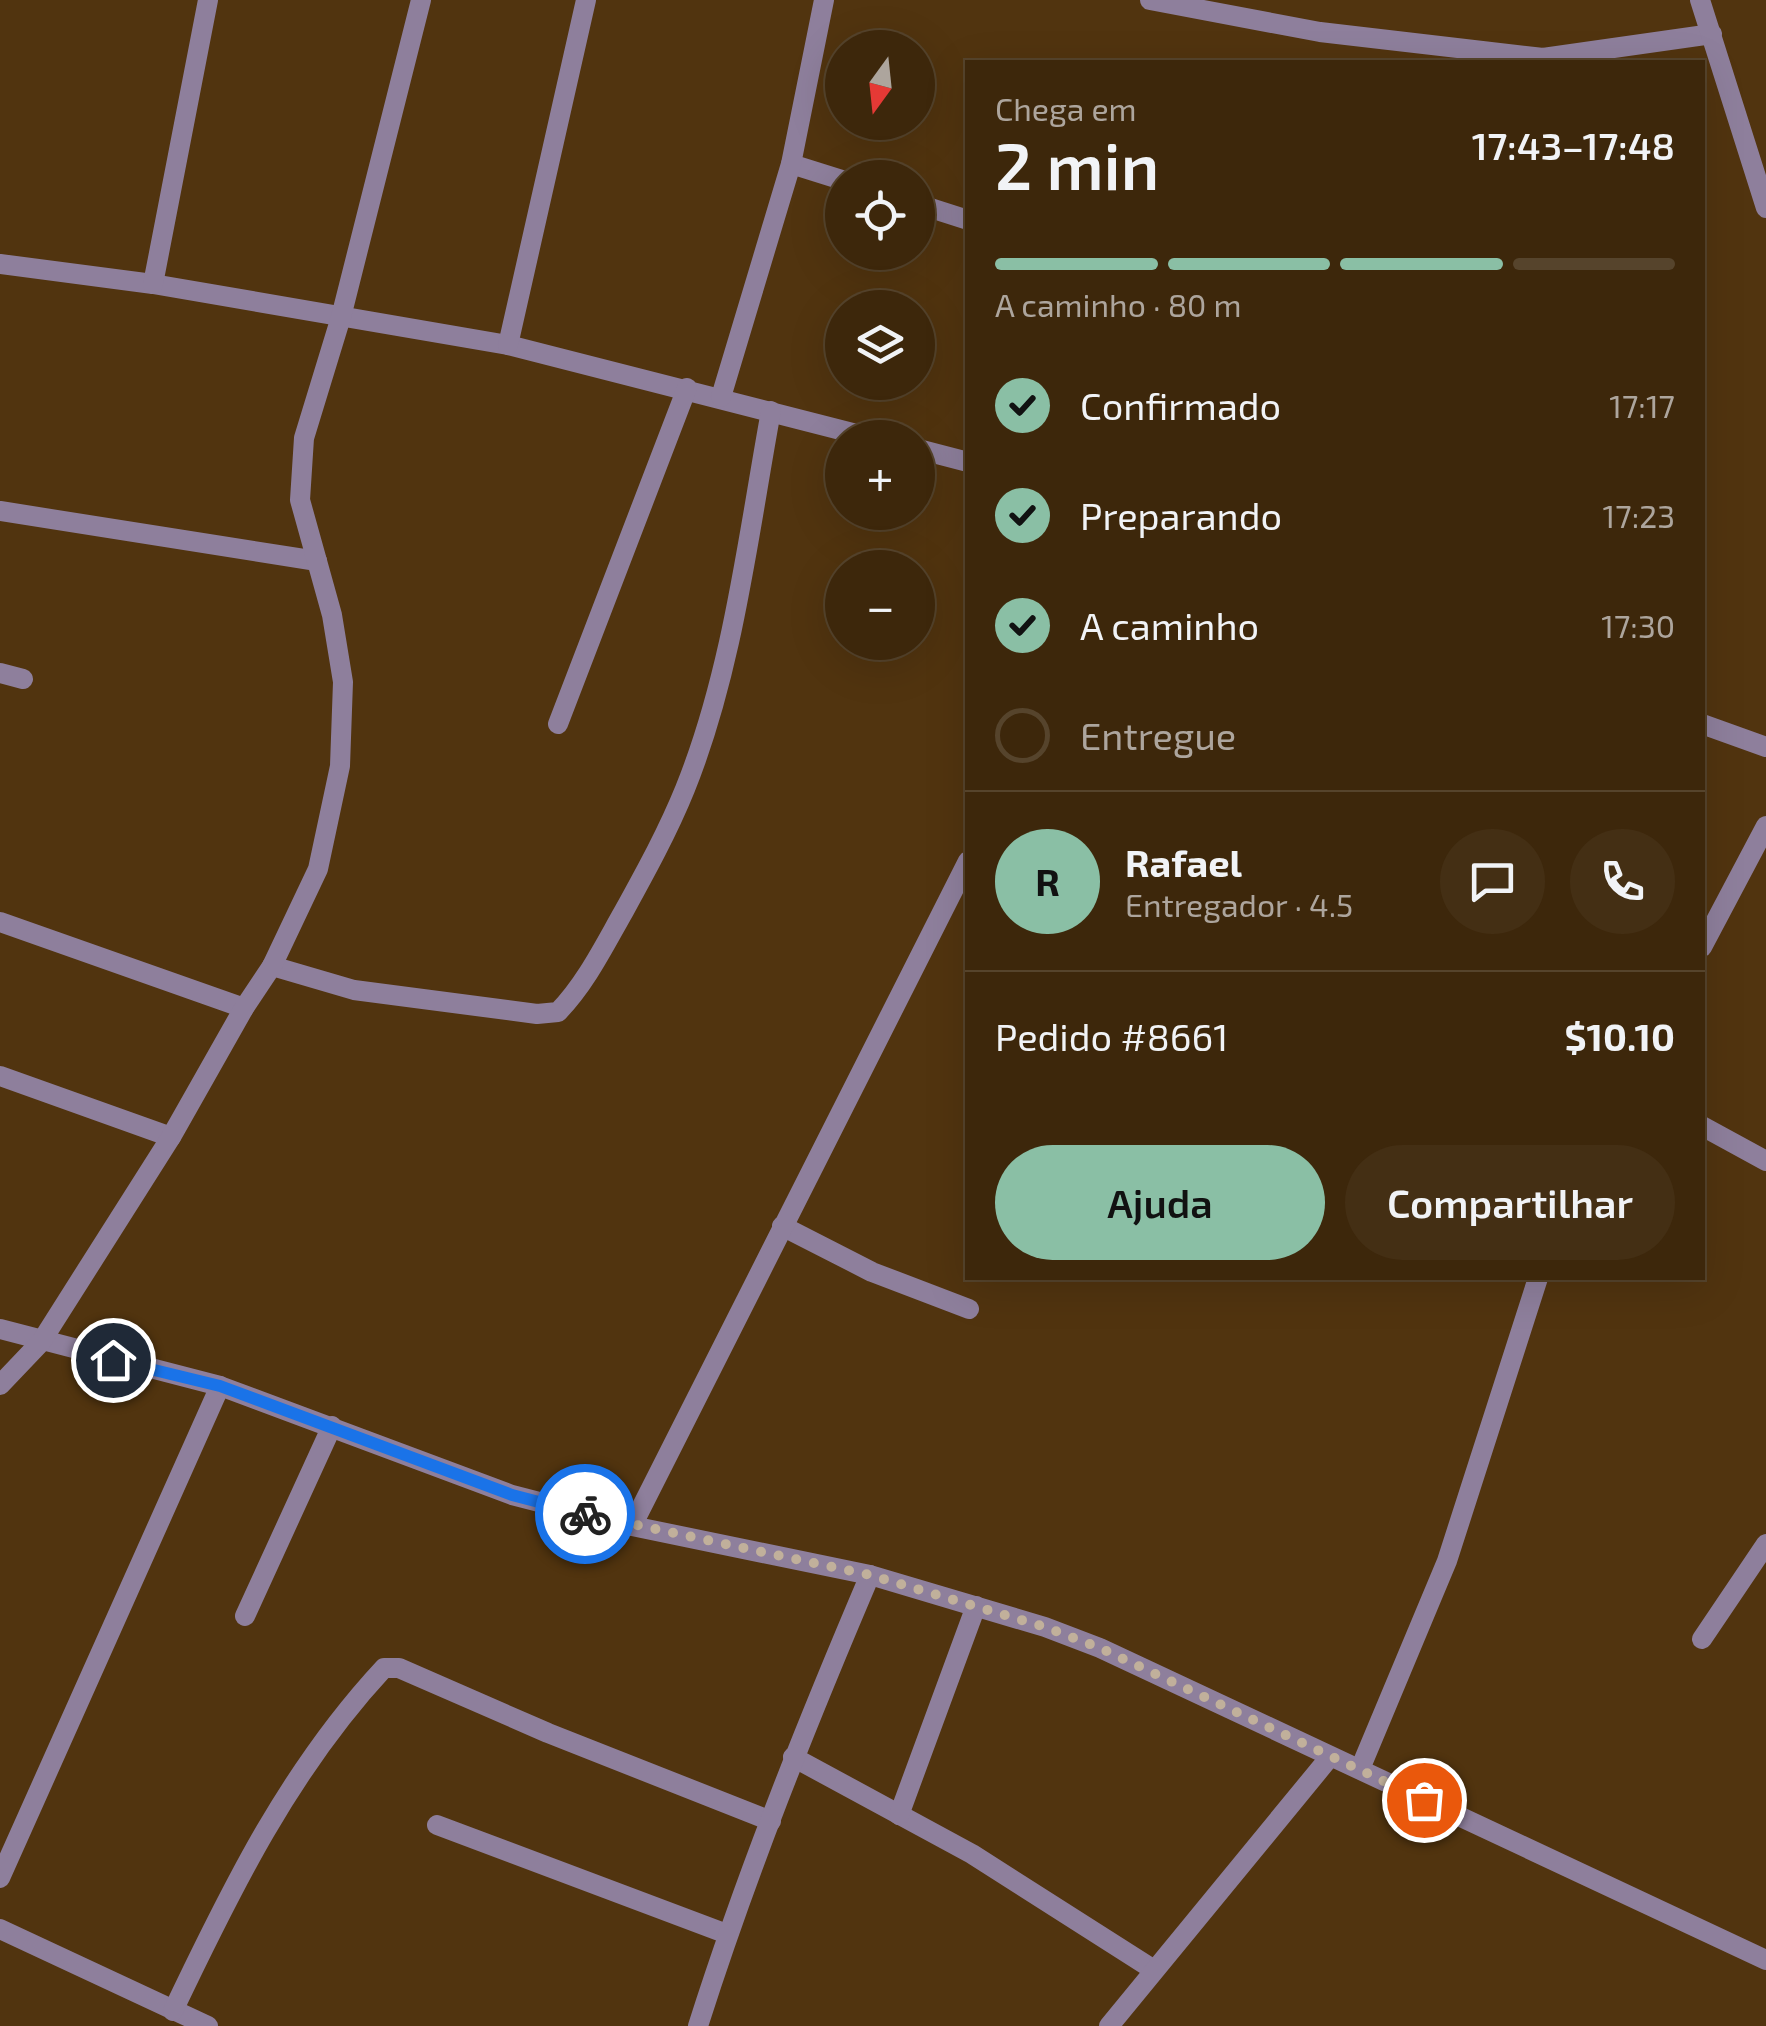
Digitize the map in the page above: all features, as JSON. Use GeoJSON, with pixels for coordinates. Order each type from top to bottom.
{"type":"FeatureCollection","features":[{"type":"Feature","properties":{"kind":"street"},"geometry":{"type":"LineString","coordinates":[[153,284],[208,0]]}},
{"type":"Feature","properties":{"kind":"street"},"geometry":{"type":"LineString","coordinates":[[0,1384],[42,1342],[171,1137],[272,966],[318,868],[340,766],[343,682],[300,500],[304,438],[341,317],[421,0]]}},
{"type":"Feature","properties":{"kind":"street"},"geometry":{"type":"LineString","coordinates":[[508,345],[586,0]]}},
{"type":"Feature","properties":{"kind":"street"},"geometry":{"type":"LineString","coordinates":[[720,397],[791,164],[824,0]]}},
{"type":"Feature","properties":{"kind":"street"},"geometry":{"type":"LineString","coordinates":[[1150,0],[1320,32],[1543,60],[1712,34]]}},
{"type":"Feature","properties":{"kind":"street"},"geometry":{"type":"LineString","coordinates":[[1701,0],[1766,208]]}},
{"type":"Feature","properties":{"kind":"street"},"geometry":{"type":"LineString","coordinates":[[791,164],[825,175]]}},
{"type":"Feature","properties":{"kind":"street"},"geometry":{"type":"LineString","coordinates":[[935,209],[965,219]]}},
{"type":"Feature","properties":{"kind":"street"},"geometry":{"type":"LineString","coordinates":[[0,264],[153,284],[508,345],[825,425]]}},
{"type":"Feature","properties":{"kind":"street"},"geometry":{"type":"LineString","coordinates":[[558,724],[687,388]]}},
{"type":"Feature","properties":{"kind":"street"},"geometry":{"type":"LineString","coordinates":[[272,966],[354,990],[537,1014],[558,1012],[579,991],[653,859],[686,788],[709,716],[732,618],[772,411]]}},
{"type":"Feature","properties":{"kind":"street"},"geometry":{"type":"LineString","coordinates":[[935,454],[965,461]]}},
{"type":"Feature","properties":{"kind":"street"},"geometry":{"type":"LineString","coordinates":[[0,511],[317,560]]}},
{"type":"Feature","properties":{"kind":"street"},"geometry":{"type":"LineString","coordinates":[[0,673],[24,678]]}},
{"type":"Feature","properties":{"kind":"street"},"geometry":{"type":"LineString","coordinates":[[1705,725],[1766,746]]}},
{"type":"Feature","properties":{"kind":"street"},"geometry":{"type":"LineString","coordinates":[[1705,941],[1766,826]]}},
{"type":"Feature","properties":{"kind":"street"},"geometry":{"type":"LineString","coordinates":[[632,1526],[965,868]]}},
{"type":"Feature","properties":{"kind":"street"},"geometry":{"type":"LineString","coordinates":[[0,922],[244,1008]]}},
{"type":"Feature","properties":{"kind":"street"},"geometry":{"type":"LineString","coordinates":[[0,1076],[171,1137]]}},
{"type":"Feature","properties":{"kind":"street"},"geometry":{"type":"LineString","coordinates":[[1705,1128],[1766,1162]]}},
{"type":"Feature","properties":{"kind":"street"},"geometry":{"type":"LineString","coordinates":[[782,1226],[872,1272],[969,1310]]}},
{"type":"Feature","properties":{"kind":"street"},"geometry":{"type":"LineString","coordinates":[[1360,1769],[1447,1560],[1537,1280]]}},
{"type":"Feature","properties":{"kind":"street"},"geometry":{"type":"LineString","coordinates":[[0,1329],[220,1386],[512,1495],[632,1526],[870,1575],[1100,1648],[1766,1960]]}},
{"type":"Feature","properties":{"kind":"street"},"geometry":{"type":"LineString","coordinates":[[0,1878],[220,1386]]}},
{"type":"Feature","properties":{"kind":"street"},"geometry":{"type":"LineString","coordinates":[[244,1616],[332,1426]]}},
{"type":"Feature","properties":{"kind":"street"},"geometry":{"type":"LineString","coordinates":[[1702,1638],[1766,1544]]}},
{"type":"Feature","properties":{"kind":"street"},"geometry":{"type":"LineString","coordinates":[[698,2026],[727,1934],[793,1757],[870,1575]]}},
{"type":"Feature","properties":{"kind":"street"},"geometry":{"type":"LineString","coordinates":[[899,1815],[976,1606]]}},
{"type":"Feature","properties":{"kind":"street"},"geometry":{"type":"LineString","coordinates":[[173,2011],[251,1850],[304,1765],[384,1668],[399,1668],[548,1734],[771,1821]]}},
{"type":"Feature","properties":{"kind":"street"},"geometry":{"type":"LineString","coordinates":[[793,1757],[972,1854],[1154,1970]]}},
{"type":"Feature","properties":{"kind":"street"},"geometry":{"type":"LineString","coordinates":[[1109,2026],[1329,1758]]}},
{"type":"Feature","properties":{"kind":"street"},"geometry":{"type":"LineString","coordinates":[[437,1824],[727,1934]]}},
{"type":"Feature","properties":{"kind":"street"},"geometry":{"type":"LineString","coordinates":[[0,1929],[208,2026]]}},
{"type":"Feature","properties":{"kind":"way so far"},"geometry":{"type":"LineString","coordinates":[[585,1514],[870,1575],[1045,1627],[1100,1648],[1424,1800]]}},
{"type":"Feature","properties":{"kind":"route"},"geometry":{"type":"LineString","coordinates":[[113,1360],[220,1386],[512,1495],[585,1514]]}}]}
